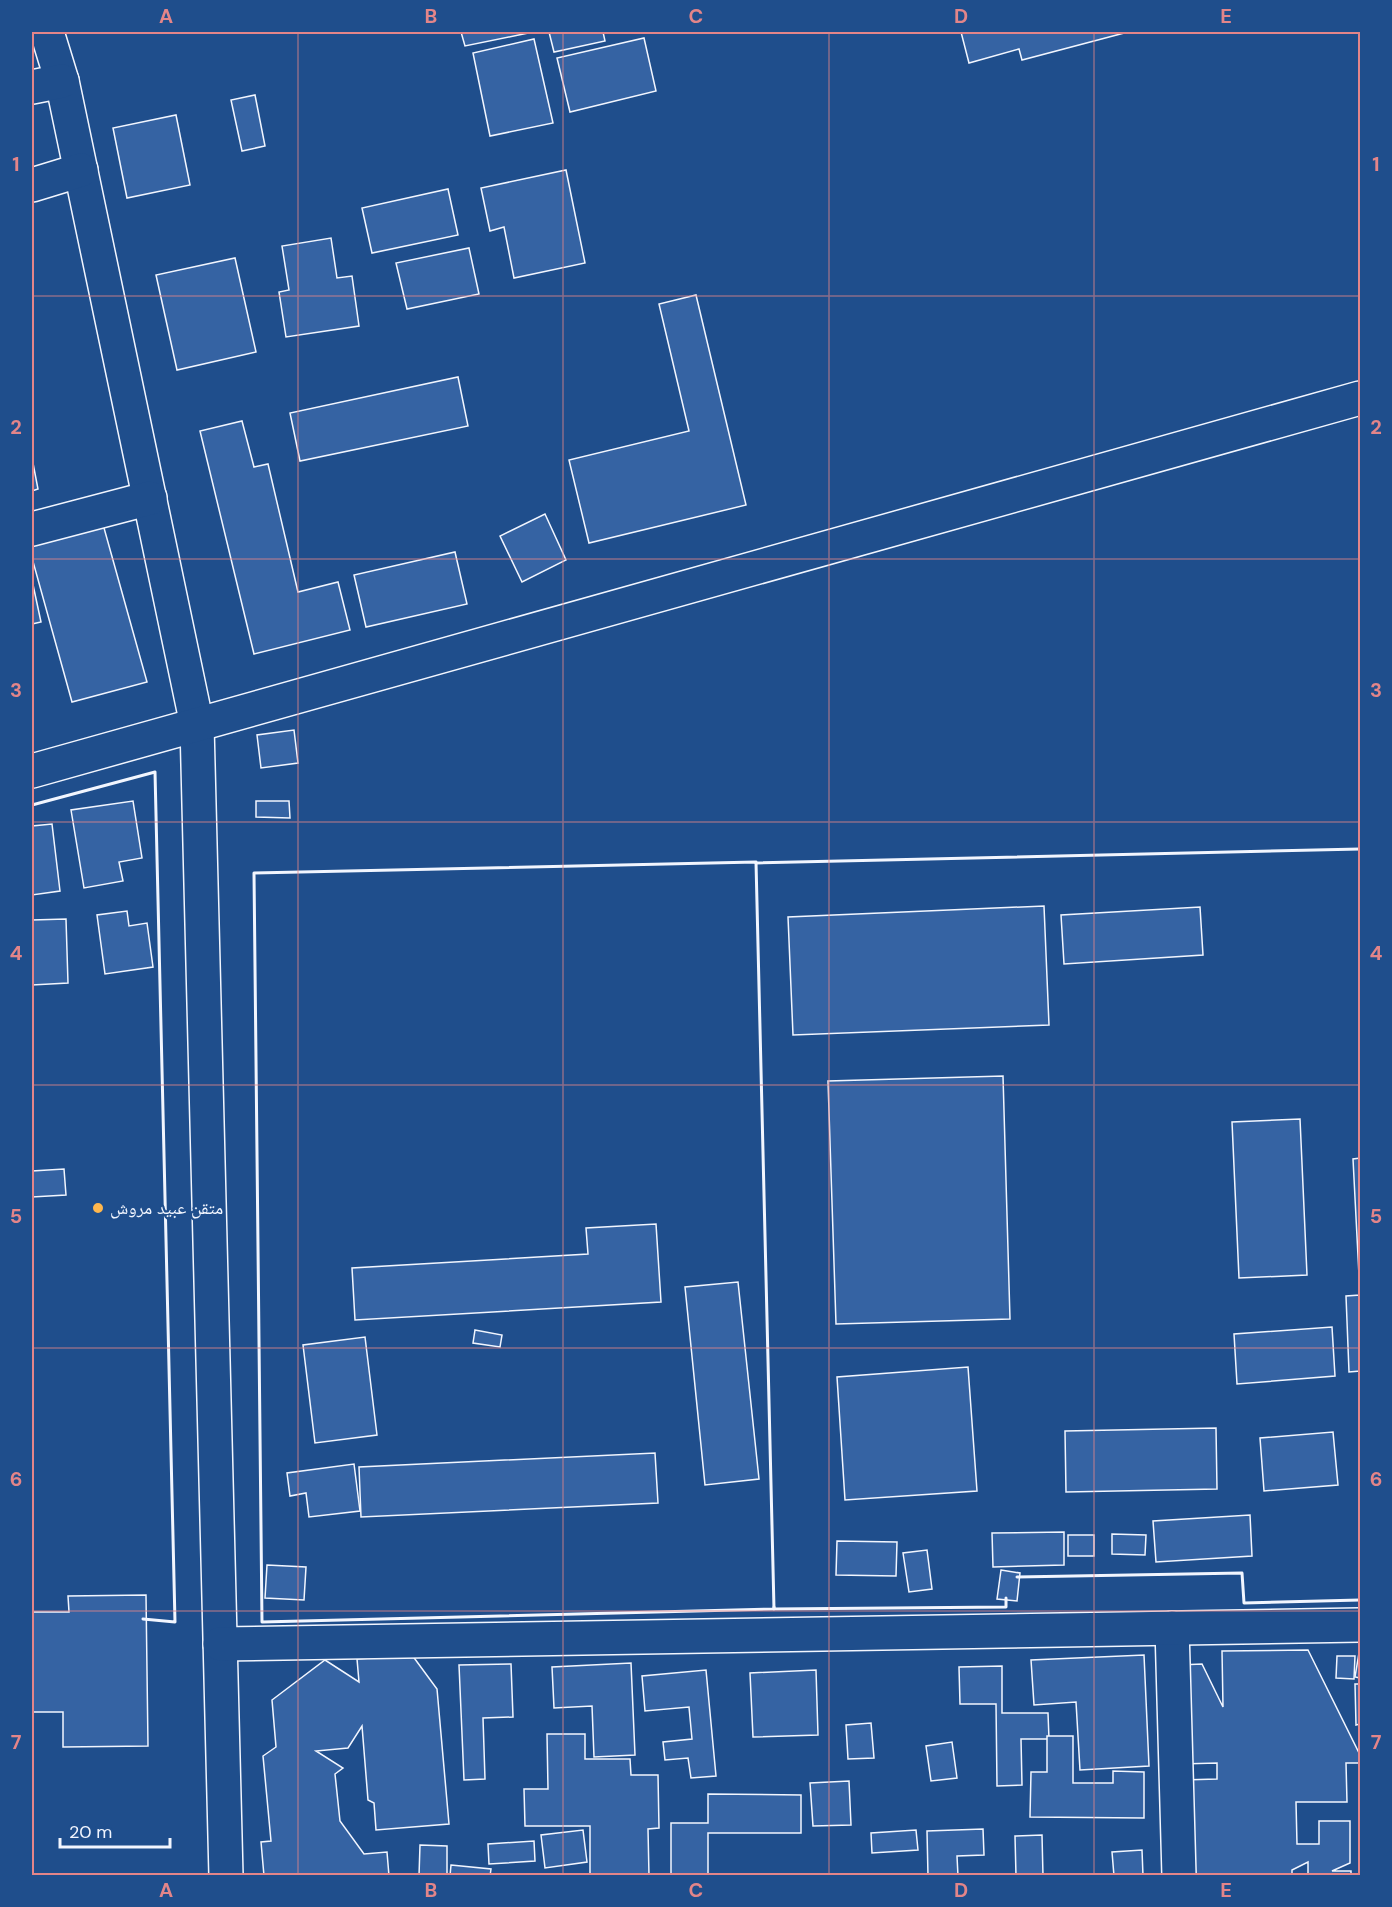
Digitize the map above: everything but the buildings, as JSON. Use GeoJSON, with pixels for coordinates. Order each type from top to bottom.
{"type":"FeatureCollection","features":[{"type":"Feature","properties":{"kind":"street"},"geometry":{"type":"LineString","coordinates":[[47,32],[47,84],[81,170],[198,725],[226,1875]]}},
{"type":"Feature","properties":{"kind":"street"},"geometry":{"type":"LineString","coordinates":[[32,185],[81,170]]}},
{"type":"Feature","properties":{"kind":"street"},"geometry":{"type":"LineString","coordinates":[[32,771],[1360,398]]}},
{"type":"Feature","properties":{"kind":"street"},"geometry":{"type":"LineString","coordinates":[[32,529],[150,498]]}},
{"type":"Feature","properties":{"kind":"street"},"geometry":{"type":"LineString","coordinates":[[220,1644],[1360,1625]]}},
{"type":"Feature","properties":{"kind":"street"},"geometry":{"type":"LineString","coordinates":[[1172,1628],[1179,1875]]}},
{"type":"Feature","properties":{"kind":"wall"},"geometry":{"type":"LineString","coordinates":[[32,805],[155,772],[175,1622],[143,1619]]}},
{"type":"Feature","properties":{"kind":"wall"},"geometry":{"type":"LineString","coordinates":[[756,863],[1360,849]]}},
{"type":"Feature","properties":{"kind":"wall"},"geometry":{"type":"LineString","coordinates":[[756,862],[774,1609],[262,1622],[254,873],[756,862]]}},
{"type":"Feature","properties":{"kind":"wall"},"geometry":{"type":"LineString","coordinates":[[1017,1577],[1242,1573],[1244,1603],[1360,1600]]}},
{"type":"Feature","properties":{"kind":"wall"},"geometry":{"type":"LineString","coordinates":[[774,1607],[774,1609],[1006,1607],[1006,1598]]}},
{"type":"Feature","properties":{"kind":"place","name":"متقن عبيد مروش"},"geometry":{"type":"Point","coordinates":[98,1208]}}]}
